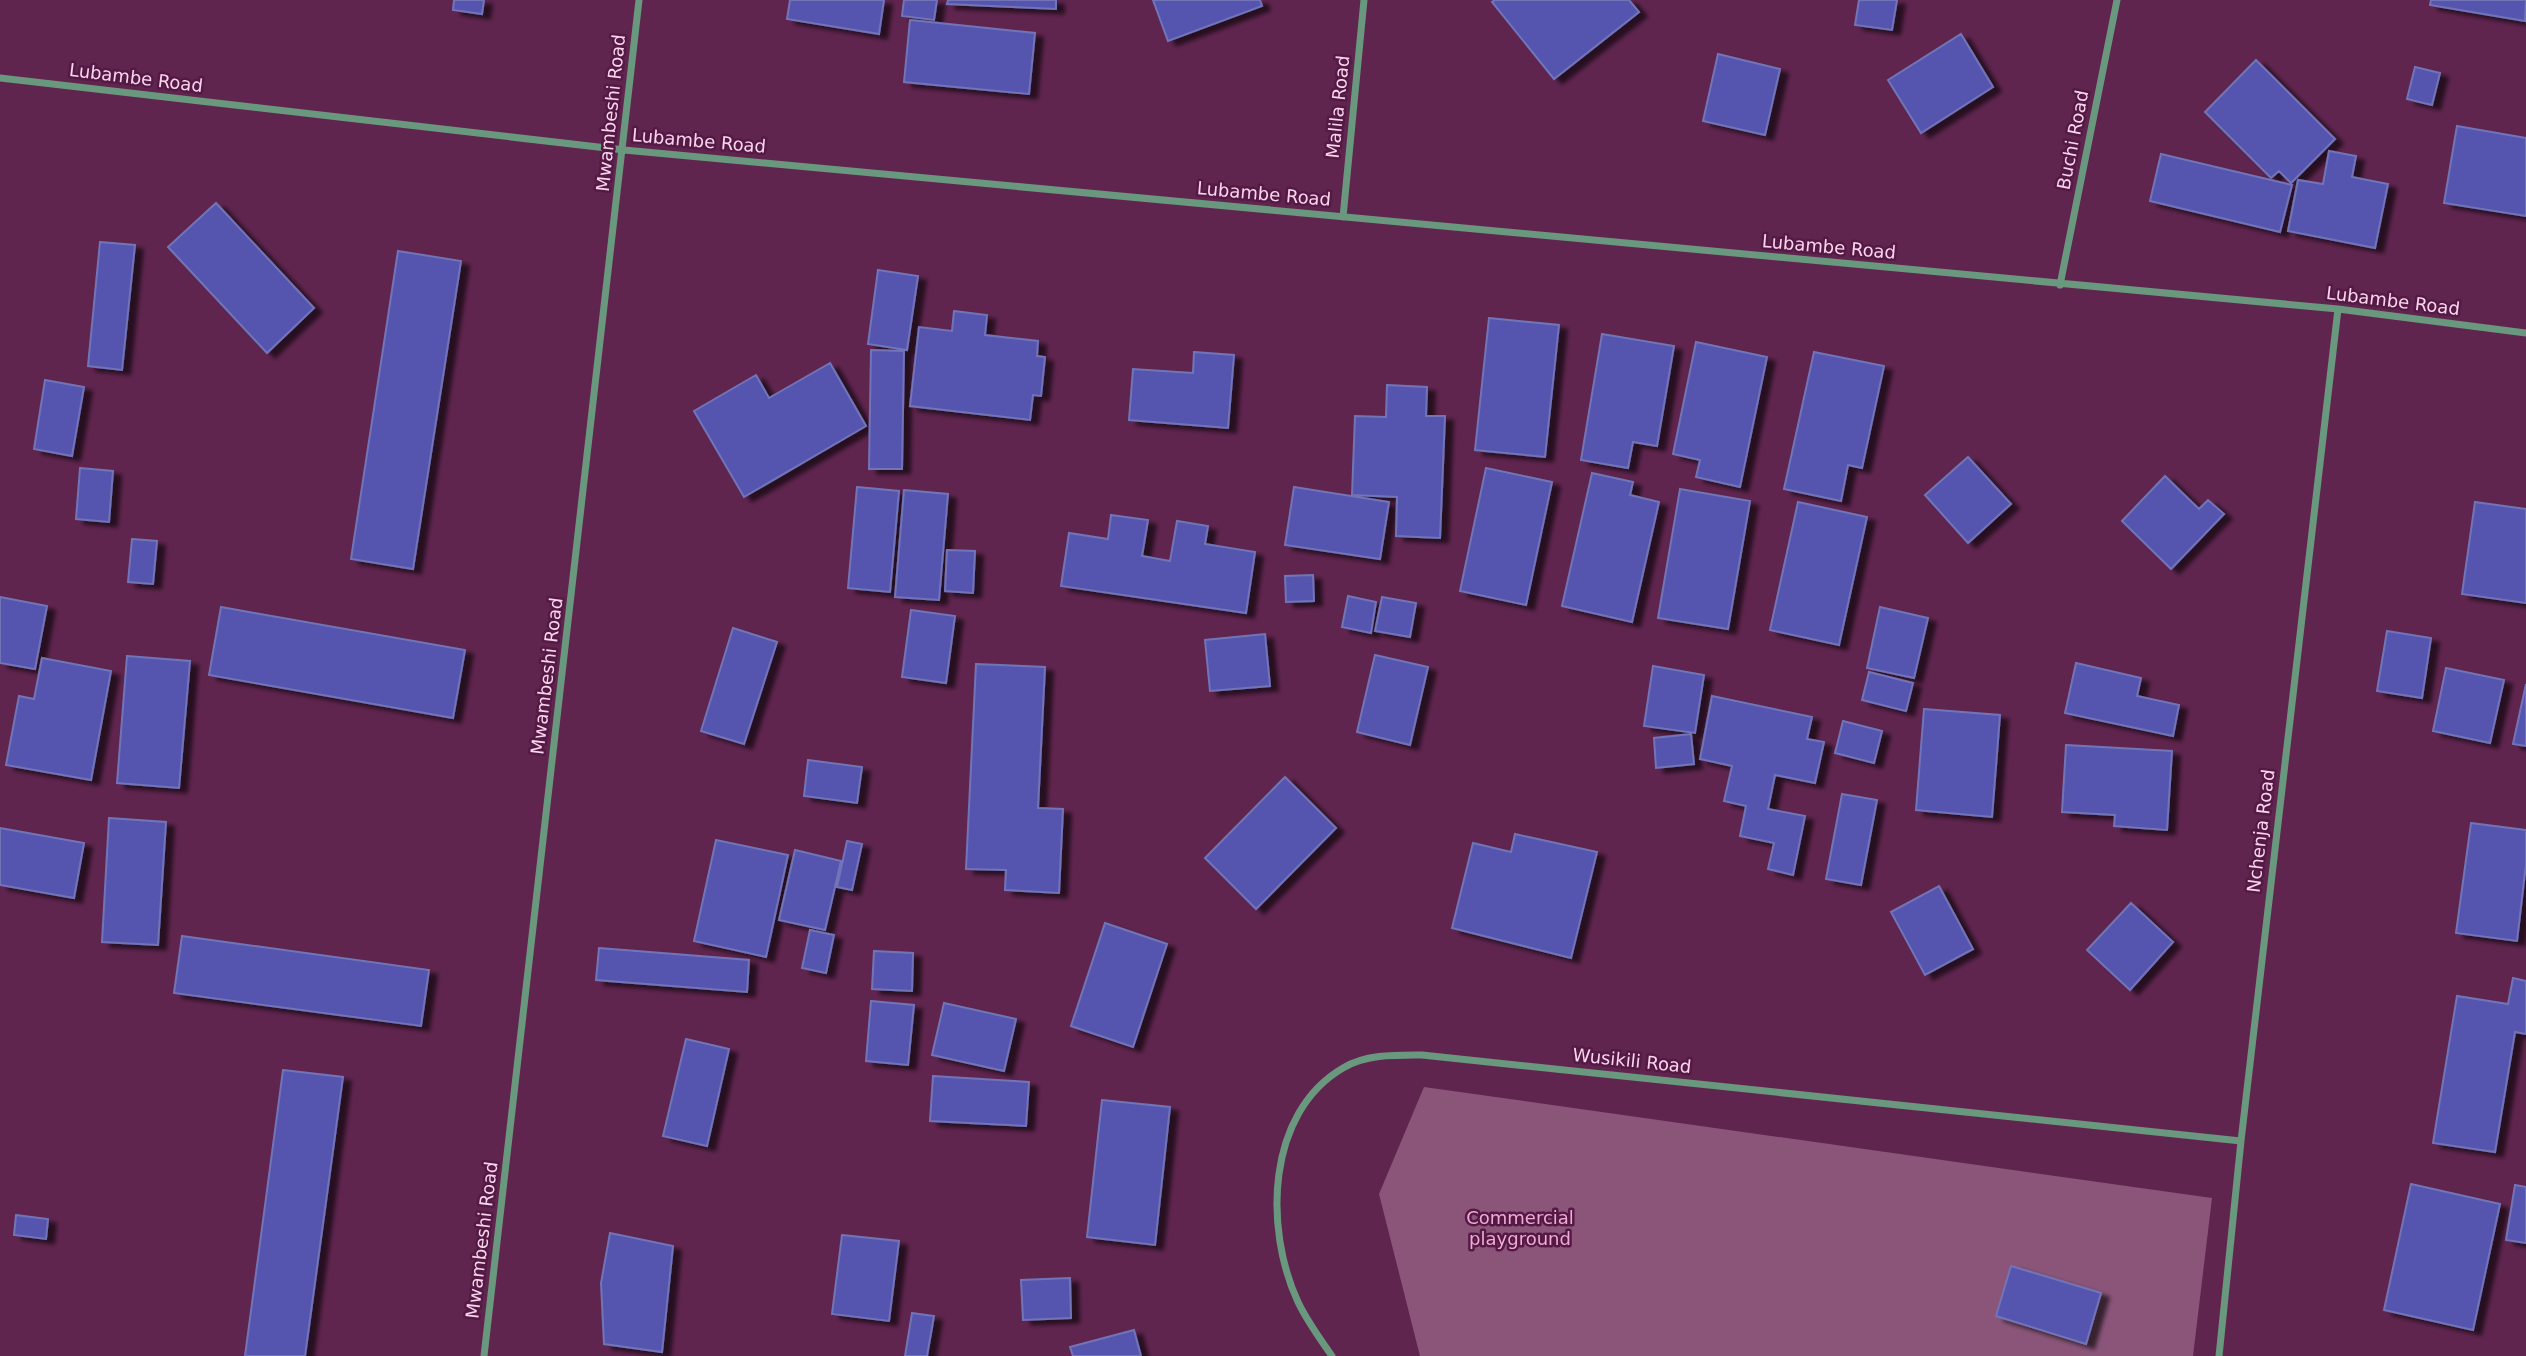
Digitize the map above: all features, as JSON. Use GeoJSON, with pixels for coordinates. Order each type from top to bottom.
{"type":"FeatureCollection","features":[{"type":"Feature","properties":{"kind":"street","name":"Mwambeshi Road"},"geometry":{"type":"LineString","coordinates":[[484,1356],[624,150],[639,0]]}},
{"type":"Feature","properties":{"kind":"street","name":"Malila Road"},"geometry":{"type":"LineString","coordinates":[[1343,217],[1364,0]]}},
{"type":"Feature","properties":{"kind":"street","name":"Buchi Road"},"geometry":{"type":"LineString","coordinates":[[2060,285],[2117,0]]}},
{"type":"Feature","properties":{"kind":"street","name":"Lubambe Road"},"geometry":{"type":"LineString","coordinates":[[0,78],[624,150],[2338,309],[2526,333]]}},
{"type":"Feature","properties":{"kind":"street","name":"Nchenja Road"},"geometry":{"type":"LineString","coordinates":[[2219,1356],[2241,1141],[2338,309]]}},
{"type":"Feature","properties":{"kind":"street","name":"Wusikili Road"},"geometry":{"type":"LineString","coordinates":[[1332,1356],[1297,1301],[1282,1256],[1278,1217],[1279,1172],[1291,1127],[1316,1091],[1343,1067],[1381,1055],[1422,1055],[2241,1141]]}},
{"type":"Feature","properties":{"kind":"green space","name":"Commercial playground"},"geometry":{"type":"Polygon","coordinates":[[[1424,1087],[2212,1198],[2193,1356],[1420,1356],[1379,1194],[1424,1087]]]}},
{"type":"Feature","properties":{"kind":"building"},"geometry":{"type":"Polygon","coordinates":[[[454,0],[484,0],[482,14],[453,10],[454,0]]]}},
{"type":"Feature","properties":{"kind":"building"},"geometry":{"type":"Polygon","coordinates":[[[790,0],[884,0],[879,34],[787,19],[790,0]]]}},
{"type":"Feature","properties":{"kind":"building"},"geometry":{"type":"Polygon","coordinates":[[[904,0],[937,0],[934,20],[902,16],[904,0]]]}},
{"type":"Feature","properties":{"kind":"building"},"geometry":{"type":"Polygon","coordinates":[[[948,0],[1056,0],[1056,9],[947,4],[948,0]]]}},
{"type":"Feature","properties":{"kind":"building"},"geometry":{"type":"Polygon","coordinates":[[[1153,0],[1260,0],[1262,6],[1168,41],[1153,0]]]}},
{"type":"Feature","properties":{"kind":"building"},"geometry":{"type":"Polygon","coordinates":[[[1629,0],[1639,12],[1554,79],[1492,2],[1629,0]]]}},
{"type":"Feature","properties":{"kind":"building"},"geometry":{"type":"Polygon","coordinates":[[[1859,0],[1897,0],[1892,30],[1855,25],[1859,0]]]}},
{"type":"Feature","properties":{"kind":"building"},"geometry":{"type":"Polygon","coordinates":[[[2431,0],[2526,0],[2525,21],[2430,5],[2431,0]]]}},
{"type":"Feature","properties":{"kind":"building"},"geometry":{"type":"Polygon","coordinates":[[[910,20],[1035,33],[1029,94],[904,82],[910,20]]]}},
{"type":"Feature","properties":{"kind":"building"},"geometry":{"type":"Polygon","coordinates":[[[1961,34],[1993,87],[1921,133],[1888,80],[1961,34]]]}},
{"type":"Feature","properties":{"kind":"building"},"geometry":{"type":"Polygon","coordinates":[[[1718,54],[1780,69],[1765,135],[1703,121],[1718,54]]]}},
{"type":"Feature","properties":{"kind":"building"},"geometry":{"type":"Polygon","coordinates":[[[2256,60],[2335,139],[2291,183],[2279,171],[2271,178],[2205,112],[2256,60]]]}},
{"type":"Feature","properties":{"kind":"building"},"geometry":{"type":"Polygon","coordinates":[[[2415,67],[2440,73],[2432,105],[2407,99],[2415,67]]]}},
{"type":"Feature","properties":{"kind":"building"},"geometry":{"type":"Polygon","coordinates":[[[2457,126],[2526,138],[2526,216],[2444,203],[2457,126]]]}},
{"type":"Feature","properties":{"kind":"building"},"geometry":{"type":"Polygon","coordinates":[[[2329,151],[2356,156],[2352,177],[2388,184],[2375,248],[2288,231],[2298,180],[2323,184],[2329,151]]]}},
{"type":"Feature","properties":{"kind":"building"},"geometry":{"type":"Polygon","coordinates":[[[2161,154],[2292,185],[2280,232],[2150,201],[2161,154]]]}},
{"type":"Feature","properties":{"kind":"building"},"geometry":{"type":"Polygon","coordinates":[[[216,203],[314,308],[267,353],[168,247],[216,203]]]}},
{"type":"Feature","properties":{"kind":"building"},"geometry":{"type":"Polygon","coordinates":[[[100,242],[135,245],[122,370],[88,366],[100,242]]]}},
{"type":"Feature","properties":{"kind":"building"},"geometry":{"type":"Polygon","coordinates":[[[398,251],[461,261],[413,569],[351,559],[398,251]]]}},
{"type":"Feature","properties":{"kind":"building"},"geometry":{"type":"Polygon","coordinates":[[[878,270],[918,276],[907,350],[868,344],[878,270]]]}},
{"type":"Feature","properties":{"kind":"building"},"geometry":{"type":"Polygon","coordinates":[[[954,311],[987,315],[985,335],[1038,341],[1037,356],[1045,357],[1041,396],[1033,395],[1030,420],[910,406],[919,327],[952,331],[954,311]]]}},
{"type":"Feature","properties":{"kind":"building"},"geometry":{"type":"Polygon","coordinates":[[[1489,318],[1559,325],[1545,457],[1475,450],[1489,318]]]}},
{"type":"Feature","properties":{"kind":"building"},"geometry":{"type":"Polygon","coordinates":[[[1602,334],[1674,346],[1657,446],[1633,442],[1628,468],[1581,460],[1602,334]]]}},
{"type":"Feature","properties":{"kind":"building"},"geometry":{"type":"Polygon","coordinates":[[[1696,342],[1767,357],[1740,487],[1696,477],[1700,460],[1673,454],[1696,342]]]}},
{"type":"Feature","properties":{"kind":"building"},"geometry":{"type":"Polygon","coordinates":[[[871,350],[904,351],[902,469],[869,469],[871,350]]]}},
{"type":"Feature","properties":{"kind":"building"},"geometry":{"type":"Polygon","coordinates":[[[1194,352],[1234,355],[1228,428],[1129,420],[1133,369],[1193,373],[1194,352]]]}},
{"type":"Feature","properties":{"kind":"building"},"geometry":{"type":"Polygon","coordinates":[[[1814,352],[1884,366],[1862,468],[1848,465],[1841,501],[1784,489],[1814,352]]]}},
{"type":"Feature","properties":{"kind":"building"},"geometry":{"type":"Polygon","coordinates":[[[830,363],[866,426],[744,497],[694,411],[756,375],[769,398],[830,363]]]}},
{"type":"Feature","properties":{"kind":"building"},"geometry":{"type":"Polygon","coordinates":[[[45,380],[84,387],[72,456],[34,449],[45,380]]]}},
{"type":"Feature","properties":{"kind":"building"},"geometry":{"type":"Polygon","coordinates":[[[1387,385],[1427,387],[1426,416],[1445,416],[1440,538],[1396,536],[1397,497],[1352,495],[1355,416],[1386,417],[1387,385]]]}},
{"type":"Feature","properties":{"kind":"building"},"geometry":{"type":"Polygon","coordinates":[[[1968,457],[2011,504],[1968,543],[1925,495],[1968,457]]]}},
{"type":"Feature","properties":{"kind":"building"},"geometry":{"type":"Polygon","coordinates":[[[80,468],[113,471],[109,522],[76,519],[80,468]]]}},
{"type":"Feature","properties":{"kind":"building"},"geometry":{"type":"Polygon","coordinates":[[[1486,468],[1552,482],[1526,605],[1460,591],[1486,468]]]}},
{"type":"Feature","properties":{"kind":"building"},"geometry":{"type":"Polygon","coordinates":[[[1592,473],[1633,482],[1630,495],[1659,502],[1632,622],[1562,606],[1592,473]]]}},
{"type":"Feature","properties":{"kind":"building"},"geometry":{"type":"Polygon","coordinates":[[[2165,476],[2199,509],[2208,500],[2224,514],[2171,569],[2122,521],[2165,476]]]}},
{"type":"Feature","properties":{"kind":"building"},"geometry":{"type":"Polygon","coordinates":[[[857,487],[899,491],[890,592],[848,588],[857,487]]]}},
{"type":"Feature","properties":{"kind":"building"},"geometry":{"type":"Polygon","coordinates":[[[1294,487],[1389,502],[1380,559],[1285,545],[1294,487]]]}},
{"type":"Feature","properties":{"kind":"building"},"geometry":{"type":"Polygon","coordinates":[[[1680,489],[1750,501],[1728,629],[1658,618],[1680,489]]]}},
{"type":"Feature","properties":{"kind":"building"},"geometry":{"type":"Polygon","coordinates":[[[904,490],[948,494],[939,600],[895,597],[904,490]]]}},
{"type":"Feature","properties":{"kind":"building"},"geometry":{"type":"Polygon","coordinates":[[[1798,502],[1867,517],[1839,645],[1770,630],[1798,502]]]}},
{"type":"Feature","properties":{"kind":"building"},"geometry":{"type":"Polygon","coordinates":[[[2475,502],[2526,509],[2526,603],[2462,594],[2475,502]]]}},
{"type":"Feature","properties":{"kind":"building"},"geometry":{"type":"Polygon","coordinates":[[[1111,515],[1148,520],[1142,556],[1170,561],[1177,521],[1208,526],[1205,544],[1255,552],[1246,613],[1061,586],[1069,533],[1108,539],[1111,515]]]}},
{"type":"Feature","properties":{"kind":"building"},"geometry":{"type":"Polygon","coordinates":[[[132,539],[157,541],[153,584],[128,582],[132,539]]]}},
{"type":"Feature","properties":{"kind":"building"},"geometry":{"type":"Polygon","coordinates":[[[947,550],[975,551],[973,593],[945,591],[947,550]]]}},
{"type":"Feature","properties":{"kind":"building"},"geometry":{"type":"Polygon","coordinates":[[[1313,575],[1314,601],[1286,602],[1285,576],[1313,575]]]}},
{"type":"Feature","properties":{"kind":"building"},"geometry":{"type":"Polygon","coordinates":[[[1348,596],[1376,602],[1371,633],[1342,627],[1348,596]]]}},
{"type":"Feature","properties":{"kind":"building"},"geometry":{"type":"Polygon","coordinates":[[[0,597],[47,606],[35,669],[0,663],[0,597]]]}},
{"type":"Feature","properties":{"kind":"building"},"geometry":{"type":"Polygon","coordinates":[[[1382,597],[1416,603],[1410,637],[1375,631],[1382,597]]]}},
{"type":"Feature","properties":{"kind":"building"},"geometry":{"type":"Polygon","coordinates":[[[221,607],[465,650],[453,718],[209,675],[221,607]]]}},
{"type":"Feature","properties":{"kind":"building"},"geometry":{"type":"Polygon","coordinates":[[[1880,607],[1928,618],[1914,678],[1867,668],[1880,607]]]}},
{"type":"Feature","properties":{"kind":"building"},"geometry":{"type":"Polygon","coordinates":[[[911,610],[955,616],[946,683],[902,677],[911,610]]]}},
{"type":"Feature","properties":{"kind":"building"},"geometry":{"type":"Polygon","coordinates":[[[733,628],[777,642],[744,744],[701,731],[733,628]]]}},
{"type":"Feature","properties":{"kind":"building"},"geometry":{"type":"Polygon","coordinates":[[[2387,631],[2431,638],[2422,698],[2377,691],[2387,631]]]}},
{"type":"Feature","properties":{"kind":"building"},"geometry":{"type":"Polygon","coordinates":[[[1265,634],[1270,686],[1210,691],[1205,640],[1265,634]]]}},
{"type":"Feature","properties":{"kind":"building"},"geometry":{"type":"Polygon","coordinates":[[[1375,655],[1428,667],[1410,745],[1357,732],[1375,655]]]}},
{"type":"Feature","properties":{"kind":"building"},"geometry":{"type":"Polygon","coordinates":[[[127,656],[190,661],[179,788],[117,783],[127,656]]]}},
{"type":"Feature","properties":{"kind":"building"},"geometry":{"type":"Polygon","coordinates":[[[42,658],[111,671],[91,780],[6,765],[19,696],[34,699],[42,658]]]}},
{"type":"Feature","properties":{"kind":"building"},"geometry":{"type":"Polygon","coordinates":[[[2076,663],[2141,678],[2137,696],[2179,705],[2173,736],[2065,713],[2076,663]]]}},
{"type":"Feature","properties":{"kind":"building"},"geometry":{"type":"Polygon","coordinates":[[[976,664],[1045,667],[1038,808],[1063,809],[1059,893],[1005,890],[1006,870],[966,869],[976,664]]]}},
{"type":"Feature","properties":{"kind":"building"},"geometry":{"type":"Polygon","coordinates":[[[1653,666],[1704,675],[1695,733],[1644,726],[1653,666]]]}},
{"type":"Feature","properties":{"kind":"building"},"geometry":{"type":"Polygon","coordinates":[[[2446,668],[2504,680],[2490,743],[2433,731],[2446,668]]]}},
{"type":"Feature","properties":{"kind":"building"},"geometry":{"type":"Polygon","coordinates":[[[1869,672],[1913,683],[1906,711],[1862,700],[1869,672]]]}},
{"type":"Feature","properties":{"kind":"building"},"geometry":{"type":"Polygon","coordinates":[[[2526,684],[2526,746],[2513,744],[2526,684]]]}},
{"type":"Feature","properties":{"kind":"building"},"geometry":{"type":"Polygon","coordinates":[[[1712,696],[1812,717],[1807,739],[1824,742],[1815,783],[1775,775],[1768,809],[1805,816],[1793,875],[1768,869],[1774,843],[1740,836],[1746,806],[1724,801],[1732,766],[1700,759],[1712,696]]]}},
{"type":"Feature","properties":{"kind":"building"},"geometry":{"type":"Polygon","coordinates":[[[1924,709],[2000,715],[1992,817],[1916,810],[1924,709]]]}},
{"type":"Feature","properties":{"kind":"building"},"geometry":{"type":"Polygon","coordinates":[[[1843,721],[1882,731],[1874,763],[1835,753],[1843,721]]]}},
{"type":"Feature","properties":{"kind":"building"},"geometry":{"type":"Polygon","coordinates":[[[1691,734],[1694,764],[1656,768],[1654,738],[1691,734]]]}},
{"type":"Feature","properties":{"kind":"building"},"geometry":{"type":"Polygon","coordinates":[[[2066,745],[2172,751],[2167,830],[2114,826],[2115,815],[2062,812],[2066,745]]]}},
{"type":"Feature","properties":{"kind":"building"},"geometry":{"type":"Polygon","coordinates":[[[808,760],[862,767],[857,803],[804,796],[808,760]]]}},
{"type":"Feature","properties":{"kind":"building"},"geometry":{"type":"Polygon","coordinates":[[[1285,777],[1336,828],[1256,909],[1205,858],[1285,777]]]}},
{"type":"Feature","properties":{"kind":"building"},"geometry":{"type":"Polygon","coordinates":[[[1842,794],[1877,800],[1861,885],[1826,879],[1842,794]]]}},
{"type":"Feature","properties":{"kind":"building"},"geometry":{"type":"Polygon","coordinates":[[[109,818],[166,822],[158,945],[102,942],[109,818]]]}},
{"type":"Feature","properties":{"kind":"building"},"geometry":{"type":"Polygon","coordinates":[[[2471,823],[2526,830],[2526,864],[2517,941],[2456,933],[2471,823]]]}},
{"type":"Feature","properties":{"kind":"building"},"geometry":{"type":"Polygon","coordinates":[[[0,828],[84,843],[74,898],[0,885],[0,828]]]}},
{"type":"Feature","properties":{"kind":"building"},"geometry":{"type":"Polygon","coordinates":[[[1515,834],[1597,852],[1571,958],[1452,928],[1473,843],[1511,852],[1515,834]]]}},
{"type":"Feature","properties":{"kind":"building"},"geometry":{"type":"Polygon","coordinates":[[[716,840],[788,855],[766,957],[694,941],[716,840]]]}},
{"type":"Feature","properties":{"kind":"building"},"geometry":{"type":"Polygon","coordinates":[[[847,841],[862,844],[852,890],[837,887],[847,841]]]}},
{"type":"Feature","properties":{"kind":"building"},"geometry":{"type":"Polygon","coordinates":[[[795,850],[841,861],[825,930],[779,920],[795,850]]]}},
{"type":"Feature","properties":{"kind":"building"},"geometry":{"type":"Polygon","coordinates":[[[1939,886],[1973,949],[1925,975],[1891,912],[1939,886]]]}},
{"type":"Feature","properties":{"kind":"building"},"geometry":{"type":"Polygon","coordinates":[[[2131,903],[2173,942],[2130,990],[2087,950],[2131,903]]]}},
{"type":"Feature","properties":{"kind":"building"},"geometry":{"type":"Polygon","coordinates":[[[1105,923],[1167,944],[1133,1047],[1071,1026],[1105,923]]]}},
{"type":"Feature","properties":{"kind":"building"},"geometry":{"type":"Polygon","coordinates":[[[810,930],[834,935],[826,973],[802,968],[810,930]]]}},
{"type":"Feature","properties":{"kind":"building"},"geometry":{"type":"Polygon","coordinates":[[[182,936],[429,970],[421,1026],[174,993],[182,936]]]}},
{"type":"Feature","properties":{"kind":"building"},"geometry":{"type":"Polygon","coordinates":[[[599,948],[749,960],[747,992],[596,980],[599,948]]]}},
{"type":"Feature","properties":{"kind":"building"},"geometry":{"type":"Polygon","coordinates":[[[874,951],[913,953],[912,991],[872,989],[874,951]]]}},
{"type":"Feature","properties":{"kind":"building"},"geometry":{"type":"Polygon","coordinates":[[[2513,978],[2526,981],[2526,1034],[2515,1032],[2495,1152],[2433,1143],[2457,996],[2508,1004],[2513,978]]]}},
{"type":"Feature","properties":{"kind":"building"},"geometry":{"type":"Polygon","coordinates":[[[871,1001],[914,1005],[908,1065],[866,1061],[871,1001]]]}},
{"type":"Feature","properties":{"kind":"building"},"geometry":{"type":"Polygon","coordinates":[[[944,1003],[1016,1019],[1004,1071],[932,1055],[944,1003]]]}},
{"type":"Feature","properties":{"kind":"building"},"geometry":{"type":"Polygon","coordinates":[[[686,1039],[729,1049],[707,1146],[663,1136],[686,1039]]]}},
{"type":"Feature","properties":{"kind":"building"},"geometry":{"type":"Polygon","coordinates":[[[283,1070],[343,1077],[305,1356],[245,1356],[283,1070]]]}},
{"type":"Feature","properties":{"kind":"building"},"geometry":{"type":"Polygon","coordinates":[[[933,1076],[1029,1082],[1026,1126],[930,1121],[933,1076]]]}},
{"type":"Feature","properties":{"kind":"building"},"geometry":{"type":"Polygon","coordinates":[[[1102,1100],[1170,1107],[1155,1245],[1087,1237],[1102,1100]]]}},
{"type":"Feature","properties":{"kind":"building"},"geometry":{"type":"Polygon","coordinates":[[[2411,1184],[2500,1204],[2473,1330],[2384,1310],[2411,1184]]]}},
{"type":"Feature","properties":{"kind":"building"},"geometry":{"type":"Polygon","coordinates":[[[2515,1185],[2526,1187],[2526,1243],[2506,1240],[2515,1185]]]}},
{"type":"Feature","properties":{"kind":"building"},"geometry":{"type":"Polygon","coordinates":[[[16,1215],[48,1219],[46,1239],[14,1235],[16,1215]]]}},
{"type":"Feature","properties":{"kind":"building"},"geometry":{"type":"Polygon","coordinates":[[[610,1233],[673,1246],[662,1352],[604,1344],[601,1283],[610,1233]]]}},
{"type":"Feature","properties":{"kind":"building"},"geometry":{"type":"Polygon","coordinates":[[[842,1235],[899,1241],[889,1321],[832,1314],[842,1235]]]}},
{"type":"Feature","properties":{"kind":"building"},"geometry":{"type":"Polygon","coordinates":[[[2011,1266],[2101,1293],[2086,1344],[1996,1316],[2011,1266]]]}},
{"type":"Feature","properties":{"kind":"building"},"geometry":{"type":"Polygon","coordinates":[[[1070,1278],[1071,1318],[1023,1320],[1021,1280],[1070,1278]]]}},
{"type":"Feature","properties":{"kind":"building"},"geometry":{"type":"Polygon","coordinates":[[[912,1313],[934,1316],[927,1356],[905,1356],[912,1313]]]}},
{"type":"Feature","properties":{"kind":"building"},"geometry":{"type":"Polygon","coordinates":[[[1134,1330],[1141,1356],[1073,1356],[1070,1347],[1134,1330]]]}}]}
